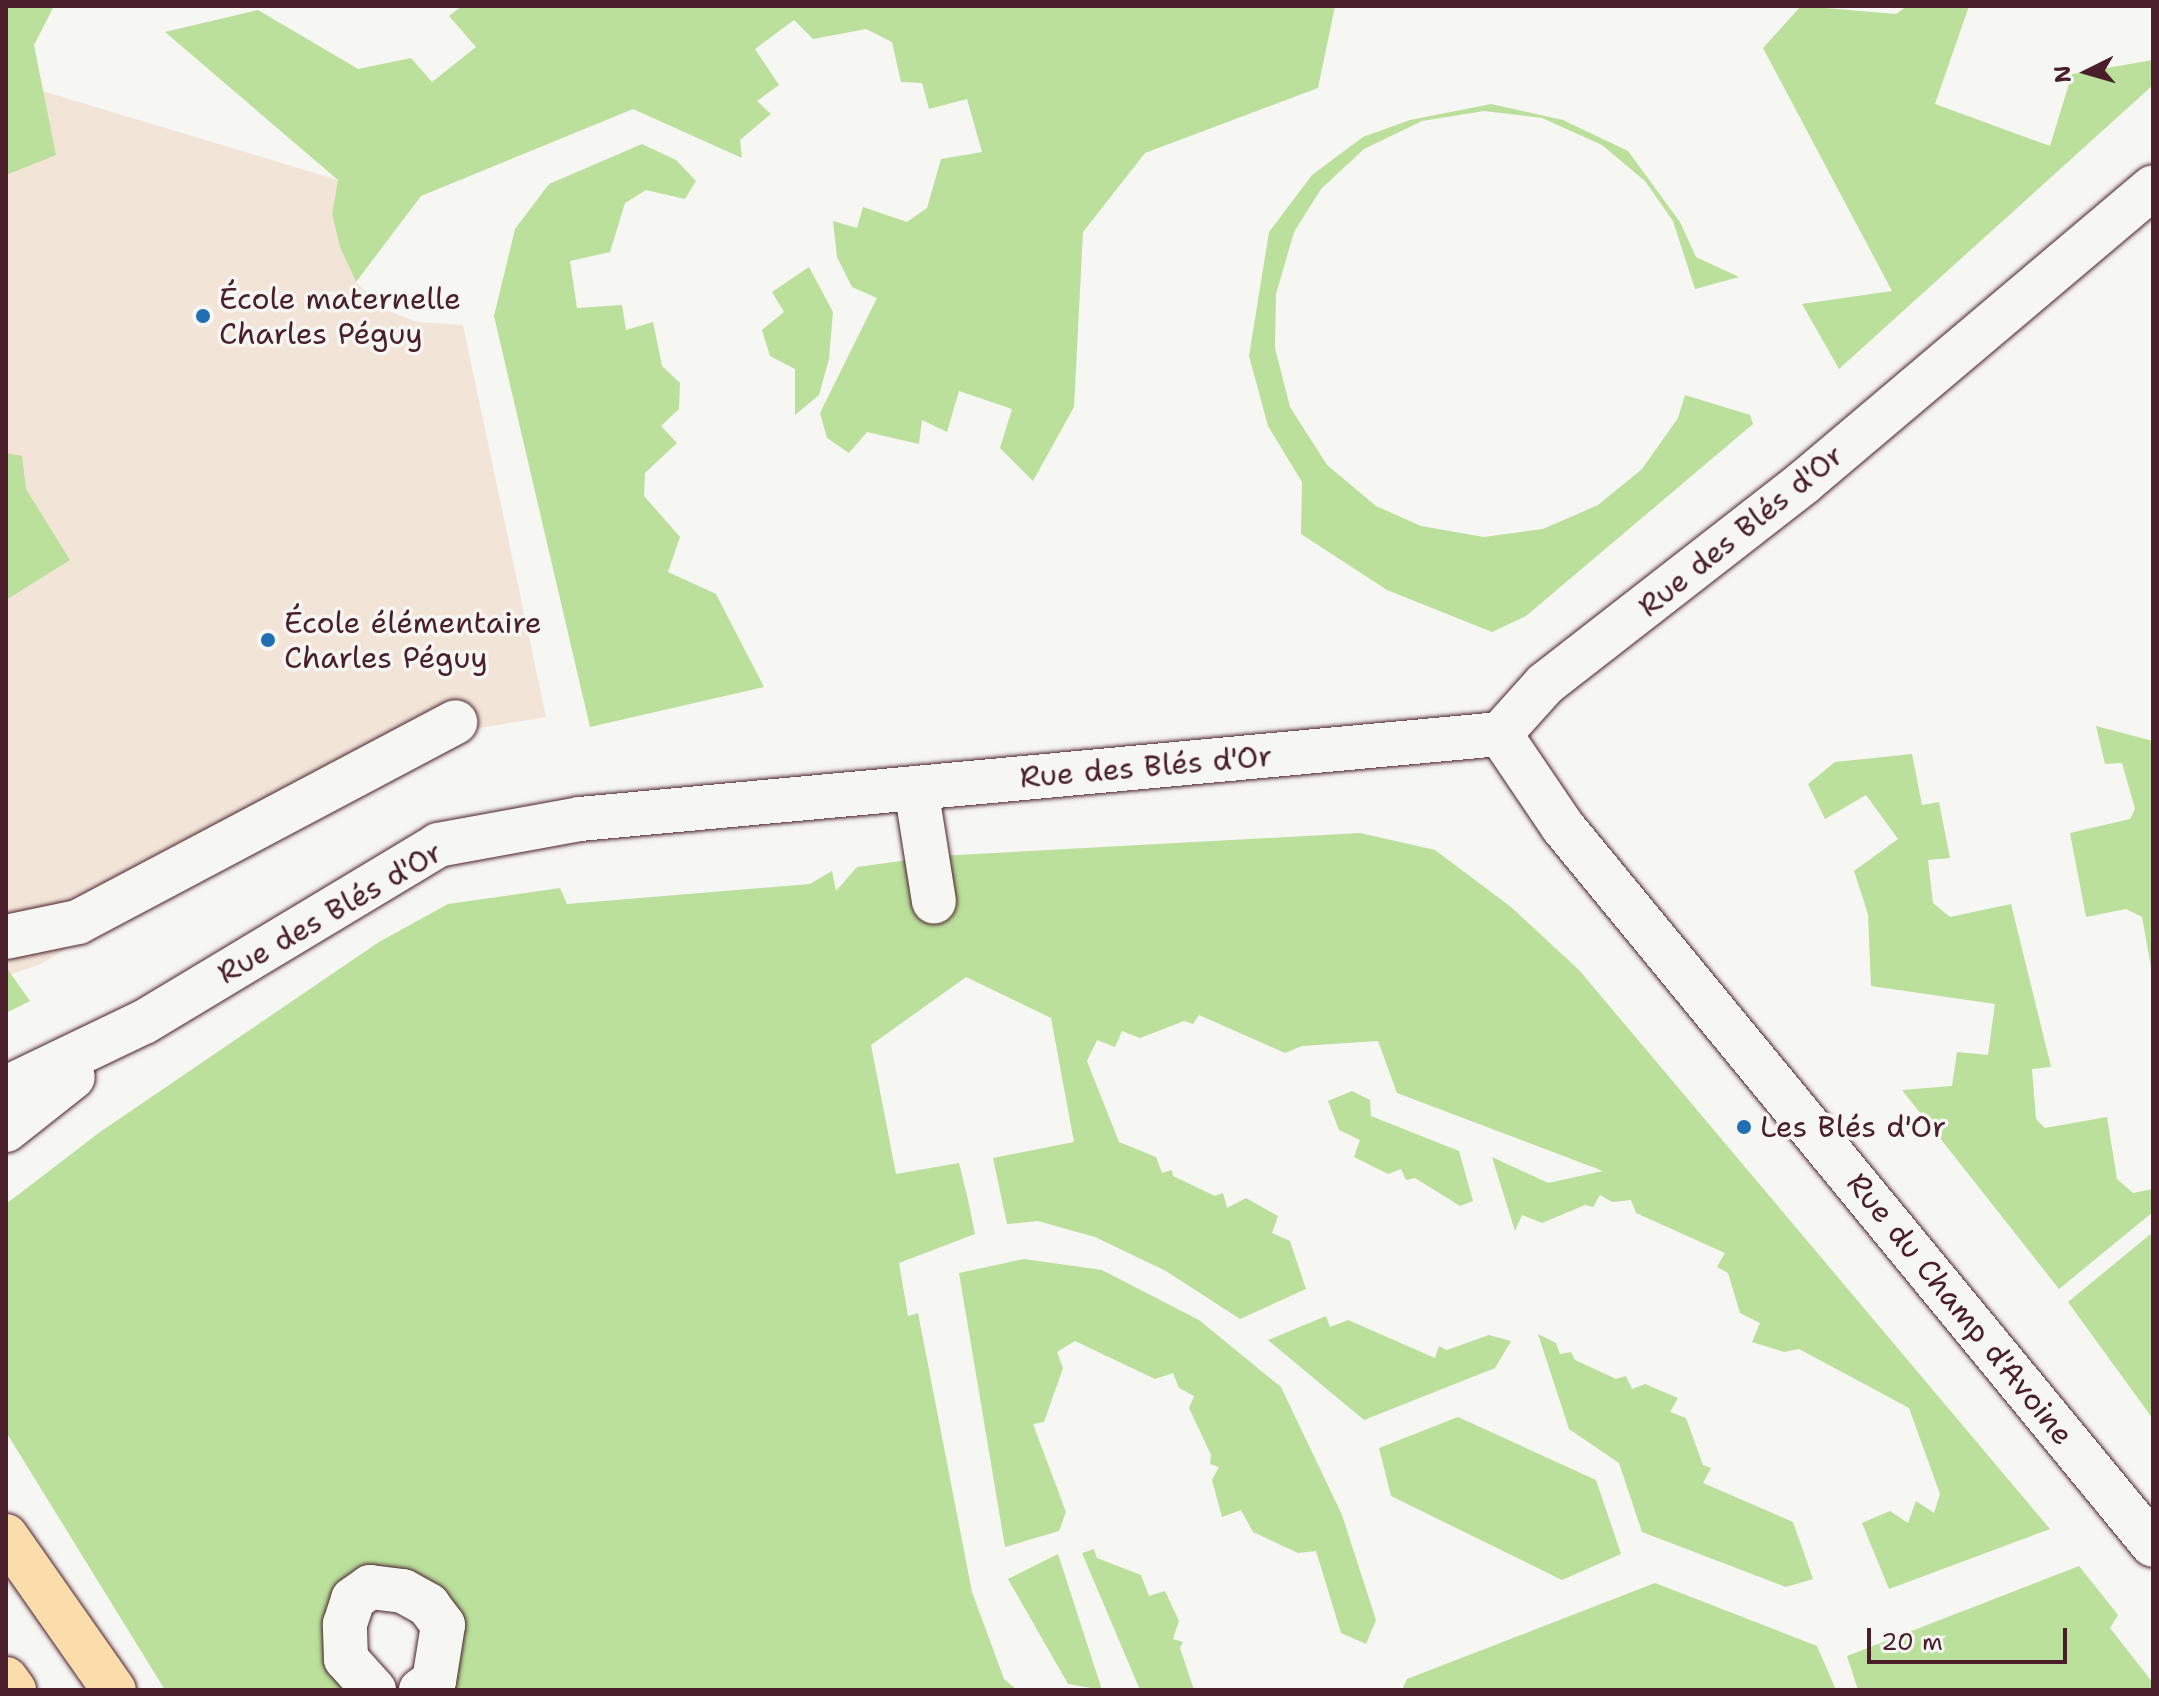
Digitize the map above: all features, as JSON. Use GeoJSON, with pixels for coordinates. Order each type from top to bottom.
{"type":"FeatureCollection","features":[{"type":"Feature","properties":{"kind":"main road"},"geometry":{"type":"LineString","coordinates":[[6,1536],[114,1690]]}},
{"type":"Feature","properties":{"kind":"main road"},"geometry":{"type":"LineString","coordinates":[[6,1679],[14,1690]]}},
{"type":"Feature","properties":{"kind":"street","name":"Rue des Blés d'Or"},"geometry":{"type":"LineString","coordinates":[[6,1088],[144,1022],[438,845],[580,819],[1500,734],[1545,684],[1803,483],[2153,187]]}},
{"type":"Feature","properties":{"kind":"street"},"geometry":{"type":"LineString","coordinates":[[6,937],[78,922],[455,722]]}},
{"type":"Feature","properties":{"kind":"street","name":"Rue du Champ d'Avoine"},"geometry":{"type":"LineString","coordinates":[[1500,734],[1563,827],[2153,1545]]}},
{"type":"Feature","properties":{"kind":"street"},"geometry":{"type":"LineString","coordinates":[[916,788],[934,902]]}},
{"type":"Feature","properties":{"kind":"street"},"geometry":{"type":"LineString","coordinates":[[6,1130],[144,1022]]}},
{"type":"Feature","properties":{"kind":"street"},"geometry":{"type":"LineString","coordinates":[[374,1690],[363,1684],[346,1659],[345,1624],[353,1599],[370,1587],[403,1591],[428,1605],[443,1625],[434,1681],[421,1690]]}},
{"type":"Feature","properties":{"kind":"shaded area","name":"École élémentaire Charles Péguy"},"geometry":{"type":"Polygon","coordinates":[[[6,80],[338,180],[332,214],[340,247],[356,282],[384,309],[417,322],[463,325],[546,717],[468,730],[342,778],[41,964],[6,976],[6,80]]]}},
{"type":"Feature","properties":{"kind":"green space"},"geometry":{"type":"Polygon","coordinates":[[[6,6],[54,6],[34,45],[56,155],[6,175],[6,6]]]}},
{"type":"Feature","properties":{"kind":"green space"},"geometry":{"type":"Polygon","coordinates":[[[462,6],[1335,6],[1318,88],[1145,153],[1083,232],[1074,407],[1033,481],[1000,448],[1012,409],[959,391],[947,432],[922,420],[919,444],[867,432],[849,453],[827,438],[820,413],[877,298],[852,287],[837,257],[833,221],[857,228],[863,207],[907,222],[927,208],[941,159],[982,152],[967,99],[929,109],[922,83],[901,82],[892,42],[866,29],[813,39],[794,20],[755,49],[779,85],[757,101],[771,114],[740,140],[742,158],[633,109],[421,196],[356,282],[340,247],[332,214],[338,180],[165,32],[258,10],[358,69],[411,58],[432,82],[476,47],[449,16],[462,6]]]}},
{"type":"Feature","properties":{"kind":"green space"},"geometry":{"type":"Polygon","coordinates":[[[1801,6],[1896,14],[1907,6],[1969,6],[1935,104],[2050,146],[2072,74],[2153,60],[2153,85],[1839,369],[1802,304],[1892,291],[1763,48],[1801,6]]]}},
{"type":"Feature","properties":{"kind":"green space"},"geometry":{"type":"Polygon","coordinates":[[[1491,104],[1563,120],[1628,151],[1680,222],[1696,257],[1739,277],[1695,289],[1673,221],[1645,181],[1602,145],[1542,118],[1484,111],[1422,121],[1364,149],[1321,189],[1294,232],[1276,294],[1275,348],[1290,407],[1327,465],[1376,506],[1421,526],[1484,537],[1543,529],[1598,505],[1642,469],[1678,418],[1685,395],[1750,415],[1753,424],[1526,616],[1492,632],[1387,590],[1301,534],[1302,482],[1268,426],[1249,356],[1269,232],[1312,175],[1363,137],[1410,120],[1491,104]]]}},
{"type":"Feature","properties":{"kind":"green space"},"geometry":{"type":"Polygon","coordinates":[[[642,144],[676,160],[696,181],[685,199],[646,190],[625,203],[610,252],[570,261],[577,308],[622,305],[626,330],[653,322],[662,366],[680,383],[679,409],[661,426],[677,443],[645,473],[644,496],[680,537],[668,572],[716,594],[764,687],[590,727],[494,316],[515,229],[549,184],[642,144]]]}},
{"type":"Feature","properties":{"kind":"green space"},"geometry":{"type":"Polygon","coordinates":[[[809,267],[833,312],[829,359],[819,395],[795,415],[795,369],[770,356],[762,330],[784,312],[772,292],[809,267]]]}},
{"type":"Feature","properties":{"kind":"green space"},"geometry":{"type":"Polygon","coordinates":[[[6,453],[22,456],[26,489],[70,560],[6,600],[6,453]]]}},
{"type":"Feature","properties":{"kind":"green space"},"geometry":{"type":"Polygon","coordinates":[[[2096,726],[2153,741],[2153,978],[2142,917],[2126,909],[2086,917],[2070,833],[2130,819],[2135,809],[2122,763],[2105,764],[2096,726]]]}},
{"type":"Feature","properties":{"kind":"green space"},"geometry":{"type":"Polygon","coordinates":[[[1912,754],[1922,805],[1939,802],[1950,858],[1928,860],[1933,903],[1950,917],[2011,904],[2051,1067],[2032,1069],[2036,1119],[2045,1128],[2107,1117],[2117,1179],[2133,1193],[2153,1189],[2153,1212],[2059,1289],[1902,1090],[1952,1086],[1957,1052],[1988,1055],[1995,1004],[1871,986],[1868,914],[1854,871],[1898,839],[1866,795],[1825,819],[1808,784],[1835,762],[1912,754]]]}},
{"type":"Feature","properties":{"kind":"green space"},"geometry":{"type":"Polygon","coordinates":[[[1360,833],[1435,850],[1511,907],[1579,970],[2050,1529],[1889,1589],[1862,1523],[1890,1511],[1908,1523],[1916,1501],[1934,1513],[1940,1494],[1909,1408],[1799,1349],[1784,1352],[1752,1342],[1760,1323],[1740,1313],[1728,1273],[1717,1267],[1725,1253],[1636,1213],[1631,1200],[1612,1202],[1600,1195],[1593,1207],[1585,1205],[1542,1223],[1522,1215],[1515,1231],[1492,1157],[1548,1183],[1603,1171],[1397,1093],[1378,1041],[1302,1046],[1285,1053],[1199,1015],[1193,1024],[1184,1021],[1140,1038],[1122,1031],[1115,1047],[1097,1040],[1087,1061],[1119,1142],[1156,1157],[1162,1173],[1172,1170],[1173,1176],[1215,1196],[1223,1193],[1227,1208],[1246,1198],[1278,1216],[1272,1233],[1290,1241],[1306,1289],[1240,1319],[1166,1271],[1095,1237],[1038,1221],[1007,1224],[993,1158],[1074,1142],[1051,1018],[966,977],[871,1045],[896,1174],[959,1163],[968,1200],[975,1234],[899,1263],[908,1316],[918,1313],[972,1592],[1004,1679],[1017,1690],[421,1690],[442,1625],[353,1599],[374,1690],[165,1690],[6,1432],[6,1204],[100,1132],[379,942],[448,904],[560,888],[567,904],[810,884],[832,871],[836,891],[857,867],[938,856],[1360,833]]]}},
{"type":"Feature","properties":{"kind":"green space"},"geometry":{"type":"Polygon","coordinates":[[[6,967],[30,1001],[6,1013],[6,967]]]}},
{"type":"Feature","properties":{"kind":"green space"},"geometry":{"type":"Polygon","coordinates":[[[1352,1091],[1370,1100],[1371,1116],[1459,1151],[1473,1201],[1460,1206],[1415,1178],[1406,1180],[1401,1169],[1388,1174],[1354,1157],[1360,1140],[1339,1130],[1328,1101],[1352,1091]]]}},
{"type":"Feature","properties":{"kind":"green space"},"geometry":{"type":"Polygon","coordinates":[[[2153,1232],[2153,1419],[2068,1302],[2153,1232]]]}},
{"type":"Feature","properties":{"kind":"green space"},"geometry":{"type":"Polygon","coordinates":[[[1024,1259],[1102,1270],[1199,1320],[1281,1387],[1342,1515],[1376,1620],[1366,1644],[1341,1633],[1316,1551],[1298,1553],[1253,1532],[1241,1510],[1222,1517],[1212,1480],[1219,1467],[1210,1464],[1211,1455],[1189,1408],[1194,1396],[1179,1388],[1173,1373],[1155,1379],[1075,1341],[1057,1352],[1063,1368],[1044,1422],[1033,1424],[1066,1512],[1059,1531],[1005,1547],[959,1273],[1024,1259]]]}},
{"type":"Feature","properties":{"kind":"green space"},"geometry":{"type":"Polygon","coordinates":[[[1326,1316],[1330,1327],[1348,1320],[1435,1358],[1439,1346],[1447,1350],[1489,1335],[1511,1341],[1495,1368],[1364,1420],[1268,1340],[1326,1316]]]}},
{"type":"Feature","properties":{"kind":"green space"},"geometry":{"type":"Polygon","coordinates":[[[1538,1334],[1556,1343],[1560,1354],[1571,1352],[1575,1360],[1616,1379],[1626,1376],[1632,1389],[1645,1384],[1678,1398],[1670,1412],[1686,1418],[1703,1465],[1711,1468],[1703,1483],[1793,1522],[1813,1579],[1786,1587],[1642,1532],[1619,1463],[1569,1429],[1538,1334]]]}},
{"type":"Feature","properties":{"kind":"green space"},"geometry":{"type":"Polygon","coordinates":[[[1458,1417],[1596,1480],[1621,1554],[1562,1580],[1391,1496],[1379,1448],[1458,1417]]]}},
{"type":"Feature","properties":{"kind":"green space"},"geometry":{"type":"Polygon","coordinates":[[[1094,1549],[1097,1558],[1141,1575],[1149,1596],[1165,1591],[1179,1621],[1173,1639],[1183,1642],[1180,1648],[1194,1690],[1140,1690],[1082,1553],[1094,1549]]]}},
{"type":"Feature","properties":{"kind":"green space"},"geometry":{"type":"Polygon","coordinates":[[[1058,1554],[1102,1690],[1068,1684],[1008,1579],[1058,1554]]]}},
{"type":"Feature","properties":{"kind":"green space"},"geometry":{"type":"Polygon","coordinates":[[[2079,1566],[2118,1615],[2110,1628],[2153,1683],[2153,1690],[1858,1690],[1847,1656],[2079,1566]]]}},
{"type":"Feature","properties":{"kind":"green space"},"geometry":{"type":"Polygon","coordinates":[[[1655,1583],[1817,1646],[1836,1690],[1402,1690],[1407,1679],[1655,1583]]]}},
{"type":"Feature","properties":{"kind":"place","name":"École maternelle Charles Péguy"},"geometry":{"type":"Point","coordinates":[203,316]}},
{"type":"Feature","properties":{"kind":"place","name":"École élémentaire Charles Péguy"},"geometry":{"type":"Point","coordinates":[268,640]}},
{"type":"Feature","properties":{"kind":"place","name":"Les Blés d'Or"},"geometry":{"type":"Point","coordinates":[1744,1127]}}]}
